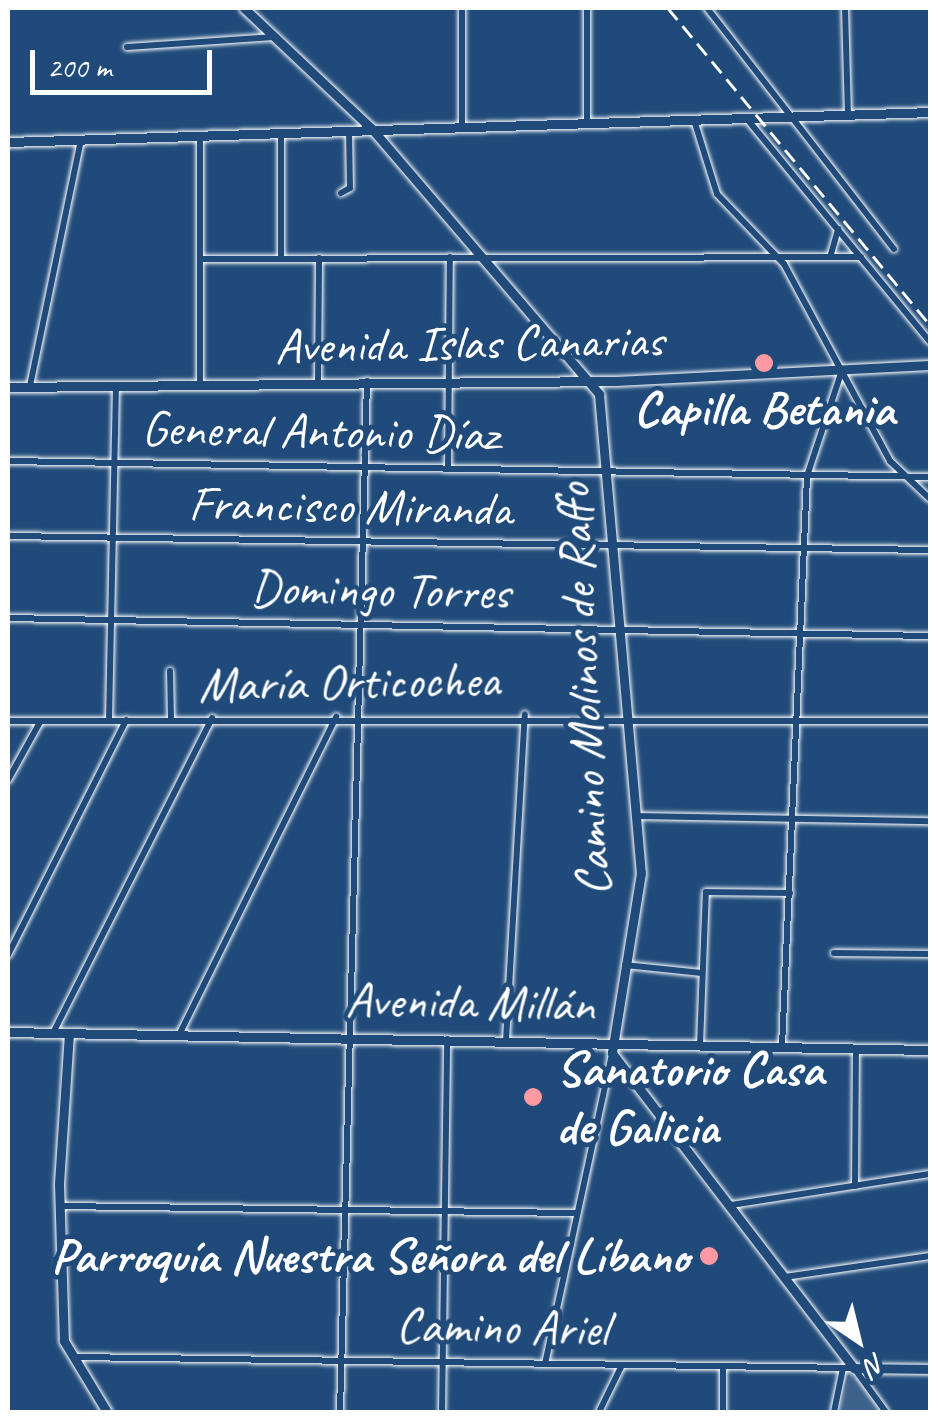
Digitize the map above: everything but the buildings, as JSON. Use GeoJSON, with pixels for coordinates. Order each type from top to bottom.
{"type":"FeatureCollection","features":[{"type":"Feature","properties":{"kind":"street","name":"Camino Molinos de Raffo"},"geometry":{"type":"LineString","coordinates":[[244,8],[372,129],[589,381],[602,403],[632,716],[641,873],[612,1047]]}},
{"type":"Feature","properties":{"kind":"street"},"geometry":{"type":"LineString","coordinates":[[462,8],[462,126]]}},
{"type":"Feature","properties":{"kind":"street"},"geometry":{"type":"LineString","coordinates":[[587,8],[587,121]]}},
{"type":"Feature","properties":{"kind":"street"},"geometry":{"type":"LineString","coordinates":[[707,8],[785,116],[894,249]]}},
{"type":"Feature","properties":{"kind":"street"},"geometry":{"type":"LineString","coordinates":[[845,8],[848,114]]}},
{"type":"Feature","properties":{"kind":"street"},"geometry":{"type":"LineString","coordinates":[[127,47],[276,36]]}},
{"type":"Feature","properties":{"kind":"street"},"geometry":{"type":"LineString","coordinates":[[8,142],[930,112]]}},
{"type":"Feature","properties":{"kind":"street"},"geometry":{"type":"LineString","coordinates":[[694,118],[717,194],[774,255],[904,478],[930,499]]}},
{"type":"Feature","properties":{"kind":"street"},"geometry":{"type":"LineString","coordinates":[[747,118],[930,342]]}},
{"type":"Feature","properties":{"kind":"street"},"geometry":{"type":"LineString","coordinates":[[340,192],[350,188],[349,130]]}},
{"type":"Feature","properties":{"kind":"street"},"geometry":{"type":"LineString","coordinates":[[281,258],[282,132]]}},
{"type":"Feature","properties":{"kind":"street"},"geometry":{"type":"LineString","coordinates":[[200,135],[200,386]]}},
{"type":"Feature","properties":{"kind":"street"},"geometry":{"type":"LineString","coordinates":[[30,387],[82,139]]}},
{"type":"Feature","properties":{"kind":"street"},"geometry":{"type":"LineString","coordinates":[[832,254],[838,228]]}},
{"type":"Feature","properties":{"kind":"street"},"geometry":{"type":"LineString","coordinates":[[201,259],[832,254],[861,257]]}},
{"type":"Feature","properties":{"kind":"street"},"geometry":{"type":"LineString","coordinates":[[448,470],[450,257]]}},
{"type":"Feature","properties":{"kind":"street"},"geometry":{"type":"LineString","coordinates":[[318,382],[319,258]]}},
{"type":"Feature","properties":{"kind":"street","name":"Avenida Islas Canarias"},"geometry":{"type":"LineString","coordinates":[[8,388],[589,381],[930,365]]}},
{"type":"Feature","properties":{"kind":"street"},"geometry":{"type":"LineString","coordinates":[[782,1048],[802,719],[807,476],[842,370]]}},
{"type":"Feature","properties":{"kind":"street"},"geometry":{"type":"LineString","coordinates":[[340,1412],[362,717],[367,382]]}},
{"type":"Feature","properties":{"kind":"street"},"geometry":{"type":"LineString","coordinates":[[109,720],[116,388]]}},
{"type":"Feature","properties":{"kind":"street","name":"General Antonio Díaz"},"geometry":{"type":"LineString","coordinates":[[8,460],[930,478]]}},
{"type":"Feature","properties":{"kind":"street","name":"Francisco Miranda"},"geometry":{"type":"LineString","coordinates":[[8,536],[930,550]]}},
{"type":"Feature","properties":{"kind":"street","name":"Domingo Torres"},"geometry":{"type":"LineString","coordinates":[[8,618],[930,636]]}},
{"type":"Feature","properties":{"kind":"street"},"geometry":{"type":"LineString","coordinates":[[170,671],[171,719]]}},
{"type":"Feature","properties":{"kind":"street"},"geometry":{"type":"LineString","coordinates":[[506,1040],[526,715]]}},
{"type":"Feature","properties":{"kind":"street","name":"María Orticochea"},"geometry":{"type":"LineString","coordinates":[[8,721],[526,715],[930,722]]}},
{"type":"Feature","properties":{"kind":"street"},"geometry":{"type":"LineString","coordinates":[[179,1035],[336,717]]}},
{"type":"Feature","properties":{"kind":"street"},"geometry":{"type":"LineString","coordinates":[[53,1032],[212,718]]}},
{"type":"Feature","properties":{"kind":"street"},"geometry":{"type":"LineString","coordinates":[[8,955],[126,720]]}},
{"type":"Feature","properties":{"kind":"street"},"geometry":{"type":"LineString","coordinates":[[8,780],[40,721]]}},
{"type":"Feature","properties":{"kind":"street"},"geometry":{"type":"LineString","coordinates":[[639,816],[930,821]]}},
{"type":"Feature","properties":{"kind":"street"},"geometry":{"type":"LineString","coordinates":[[700,1045],[706,892],[790,892]]}},
{"type":"Feature","properties":{"kind":"street"},"geometry":{"type":"LineString","coordinates":[[834,953],[930,954]]}},
{"type":"Feature","properties":{"kind":"street"},"geometry":{"type":"LineString","coordinates":[[625,964],[702,973]]}},
{"type":"Feature","properties":{"kind":"street","name":"Avenida Millán"},"geometry":{"type":"LineString","coordinates":[[8,1032],[506,1040],[612,1047],[930,1050]]}},
{"type":"Feature","properties":{"kind":"street"},"geometry":{"type":"LineString","coordinates":[[69,1033],[59,1206],[72,1358],[106,1412]]}},
{"type":"Feature","properties":{"kind":"street"},"geometry":{"type":"LineString","coordinates":[[442,1412],[447,1039]]}},
{"type":"Feature","properties":{"kind":"street"},"geometry":{"type":"LineString","coordinates":[[612,1047],[848,1368],[886,1412]]}},
{"type":"Feature","properties":{"kind":"street"},"geometry":{"type":"LineString","coordinates":[[545,1365],[612,1047]]}},
{"type":"Feature","properties":{"kind":"street"},"geometry":{"type":"LineString","coordinates":[[855,1186],[856,1050]]}},
{"type":"Feature","properties":{"kind":"street"},"geometry":{"type":"LineString","coordinates":[[731,1205],[930,1174]]}},
{"type":"Feature","properties":{"kind":"street"},"geometry":{"type":"LineString","coordinates":[[59,1206],[444,1206],[576,1213]]}},
{"type":"Feature","properties":{"kind":"street"},"geometry":{"type":"LineString","coordinates":[[784,1277],[930,1256]]}},
{"type":"Feature","properties":{"kind":"street","name":"Camino Ariel"},"geometry":{"type":"LineString","coordinates":[[72,1358],[930,1369]]}},
{"type":"Feature","properties":{"kind":"street"},"geometry":{"type":"LineString","coordinates":[[599,1412],[621,1366]]}},
{"type":"Feature","properties":{"kind":"street"},"geometry":{"type":"LineString","coordinates":[[723,1367],[723,1412]]}},
{"type":"Feature","properties":{"kind":"street"},"geometry":{"type":"LineString","coordinates":[[834,1412],[848,1368]]}},
{"type":"Feature","properties":{"kind":"shaded area"},"geometry":{"type":"Polygon","coordinates":[[[850,1374],[859,1380],[883,1412],[839,1412],[850,1374]]]}},
{"type":"Feature","properties":{"kind":"railway"},"geometry":{"type":"LineString","coordinates":[[668,8],[930,325]]}},
{"type":"Feature","properties":{"kind":"place","name":"Capilla Betania"},"geometry":{"type":"Point","coordinates":[764,363]}},
{"type":"Feature","properties":{"kind":"place","name":"Sanatorio Casa de Galicia"},"geometry":{"type":"Point","coordinates":[533,1097]}},
{"type":"Feature","properties":{"kind":"place","name":"Parroquía Nuestra Señora del Líbano"},"geometry":{"type":"Point","coordinates":[709,1256]}}]}
